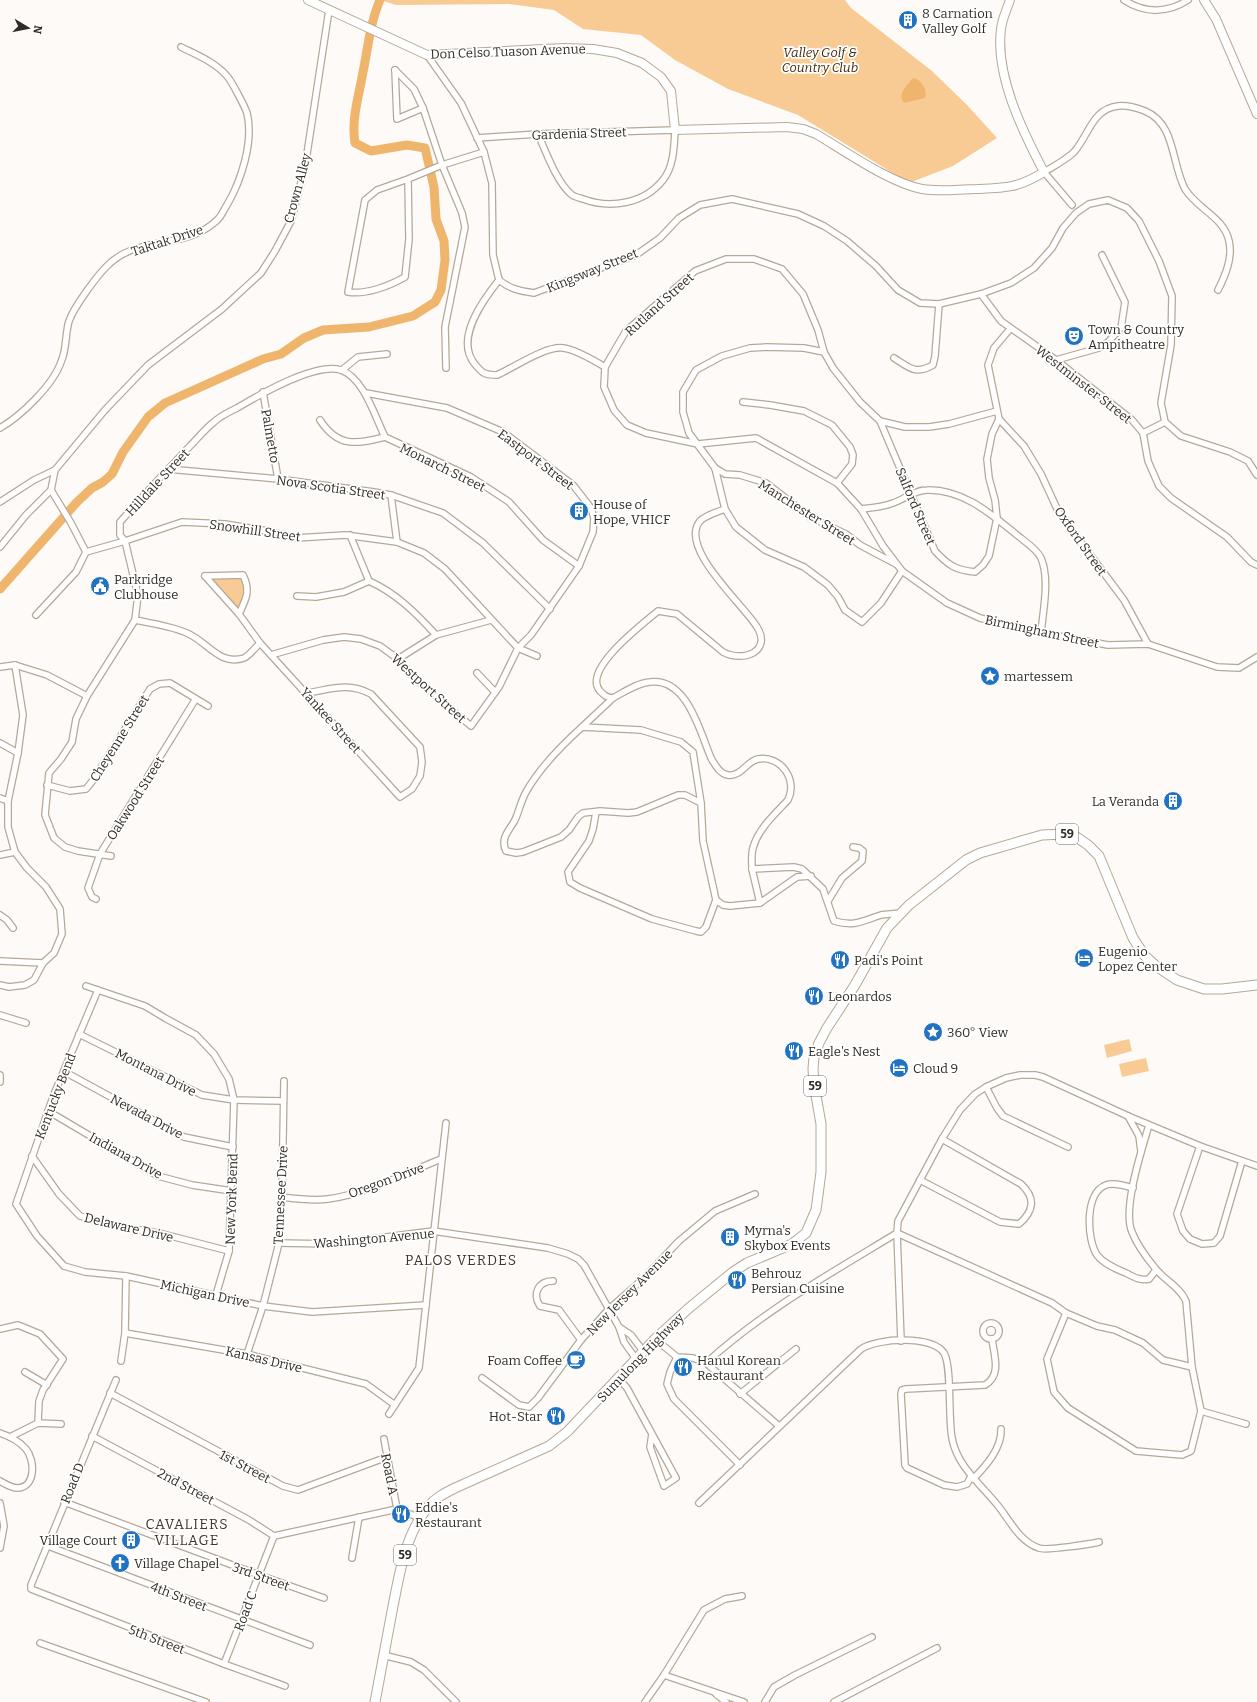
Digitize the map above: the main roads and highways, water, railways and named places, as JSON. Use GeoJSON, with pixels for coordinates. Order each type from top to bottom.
{"type":"FeatureCollection","features":[{"type":"Feature","properties":{"kind":"main road","name":"Sumulong Highway"},"geometry":{"type":"LineString","coordinates":[[375,1702],[383,1655],[407,1548],[413,1530],[429,1506],[440,1496],[469,1481],[549,1446],[567,1432],[643,1351],[688,1308],[733,1272],[747,1263],[792,1244],[803,1236],[808,1229],[817,1203],[821,1172],[821,1124],[813,1076],[815,1052],[824,1032],[855,985],[887,928],[900,913],[929,888],[973,856],[1042,835],[1070,835],[1084,842],[1099,856],[1133,938],[1144,955],[1156,966],[1177,980],[1204,989],[1222,989],[1257,985]]}},
{"type":"Feature","properties":{"kind":"waterway"},"geometry":{"type":"LineString","coordinates":[[0,589],[77,502],[92,488],[103,482],[112,474],[123,452],[148,417],[165,403],[263,359],[281,354],[304,338],[323,330],[369,327],[413,316],[435,302],[441,290],[445,260],[444,241],[436,219],[434,187],[425,148],[407,145],[371,151],[355,143],[354,125],[356,108],[372,27],[380,0]]}},
{"type":"Feature","properties":{"kind":"place","name":"8 Carnation Valley Golf"},"geometry":{"type":"Point","coordinates":[908,20]}},
{"type":"Feature","properties":{"kind":"place","name":"Town & Country Ampitheatre"},"geometry":{"type":"Point","coordinates":[1074,336]}},
{"type":"Feature","properties":{"kind":"place","name":"House of Hope, VHICF"},"geometry":{"type":"Point","coordinates":[579,511]}},
{"type":"Feature","properties":{"kind":"place","name":"Parkridge Clubhouse"},"geometry":{"type":"Point","coordinates":[100,586]}},
{"type":"Feature","properties":{"kind":"place","name":"martessem"},"geometry":{"type":"Point","coordinates":[990,676]}},
{"type":"Feature","properties":{"kind":"place","name":"La Veranda"},"geometry":{"type":"Point","coordinates":[1173,801]}},
{"type":"Feature","properties":{"kind":"place","name":"Eugenio Lopez Center"},"geometry":{"type":"Point","coordinates":[1084,958]}},
{"type":"Feature","properties":{"kind":"place","name":"Padi's Point"},"geometry":{"type":"Point","coordinates":[840,960]}},
{"type":"Feature","properties":{"kind":"place","name":"Leonardos"},"geometry":{"type":"Point","coordinates":[814,996]}},
{"type":"Feature","properties":{"kind":"place","name":"360° View"},"geometry":{"type":"Point","coordinates":[933,1032]}},
{"type":"Feature","properties":{"kind":"place","name":"Eagle's Nest"},"geometry":{"type":"Point","coordinates":[794,1051]}},
{"type":"Feature","properties":{"kind":"place","name":"Cloud 9"},"geometry":{"type":"Point","coordinates":[899,1068]}},
{"type":"Feature","properties":{"kind":"place","name":"Myrna's Skybox Events"},"geometry":{"type":"Point","coordinates":[730,1237]}},
{"type":"Feature","properties":{"kind":"place","name":"Behrouz Persian Cuisine"},"geometry":{"type":"Point","coordinates":[737,1280]}},
{"type":"Feature","properties":{"kind":"place","name":"Foam Coffee"},"geometry":{"type":"Point","coordinates":[576,1360]}},
{"type":"Feature","properties":{"kind":"place","name":"Hanul Korean Restaurant"},"geometry":{"type":"Point","coordinates":[683,1367]}},
{"type":"Feature","properties":{"kind":"place","name":"Hot-Star"},"geometry":{"type":"Point","coordinates":[556,1416]}},
{"type":"Feature","properties":{"kind":"place","name":"Eddie's Restaurant"},"geometry":{"type":"Point","coordinates":[401,1514]}},
{"type":"Feature","properties":{"kind":"place","name":"Village Court"},"geometry":{"type":"Point","coordinates":[131,1540]}},
{"type":"Feature","properties":{"kind":"place","name":"Village Chapel"},"geometry":{"type":"Point","coordinates":[120,1563]}},
{"type":"Feature","properties":{"kind":"district","name":"PALOS VERDES"},"geometry":{"type":"Point","coordinates":[461,1260]}},
{"type":"Feature","properties":{"kind":"district","name":"CAVALIERS VILLAGE"},"geometry":{"type":"Point","coordinates":[187,1532]}},
{"type":"Feature","properties":{"kind":"park label","name":"Valley Golf & Country Club"},"geometry":{"type":"Point","coordinates":[820,60]}}]}
